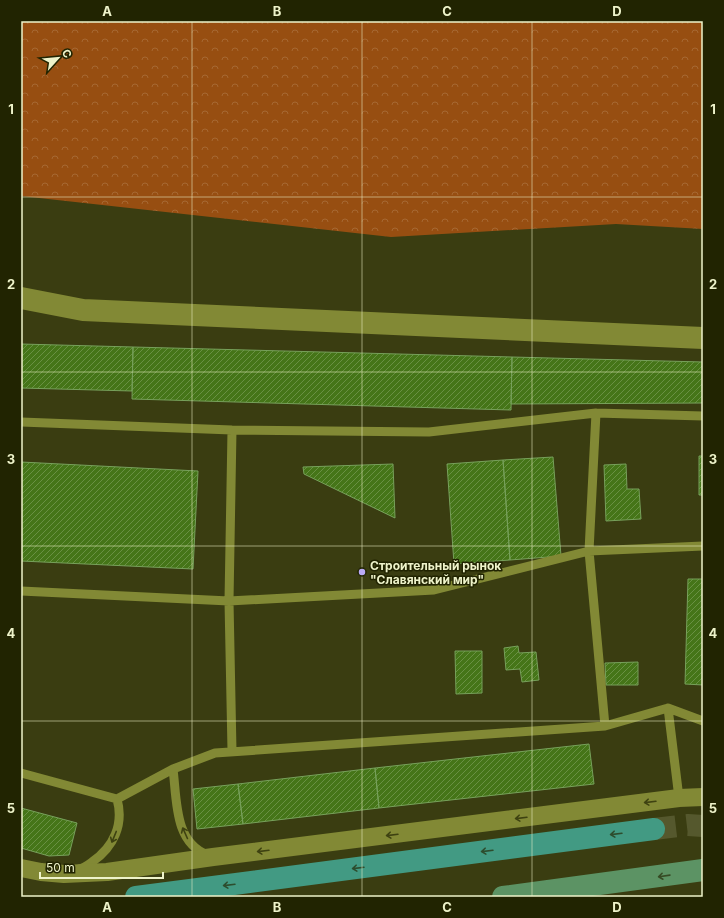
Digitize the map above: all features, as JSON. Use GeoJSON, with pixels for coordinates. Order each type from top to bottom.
{"type":"FeatureCollection","features":[{"type":"Feature","properties":{"kind":"highway"},"geometry":{"type":"LineString","coordinates":[[136,897],[654,829]]}},
{"type":"Feature","properties":{"kind":"main road"},"geometry":{"type":"LineString","coordinates":[[503,897],[703,870]]}},
{"type":"Feature","properties":{"kind":"street"},"geometry":{"type":"LineString","coordinates":[[21,298],[83,310],[703,338]]}},
{"type":"Feature","properties":{"kind":"street"},"geometry":{"type":"LineString","coordinates":[[21,868],[64,874],[107,872],[679,798],[703,797]]}},
{"type":"Feature","properties":{"kind":"lane"},"geometry":{"type":"LineString","coordinates":[[596,413],[589,551],[605,726]]}},
{"type":"Feature","properties":{"kind":"lane"},"geometry":{"type":"LineString","coordinates":[[21,422],[232,430],[429,432],[596,413],[703,416]]}},
{"type":"Feature","properties":{"kind":"lane"},"geometry":{"type":"LineString","coordinates":[[232,430],[229,601],[232,751]]}},
{"type":"Feature","properties":{"kind":"lane"},"geometry":{"type":"LineString","coordinates":[[21,591],[229,601],[434,590],[589,551],[703,546]]}},
{"type":"Feature","properties":{"kind":"lane"},"geometry":{"type":"LineString","coordinates":[[668,708],[679,798]]}},
{"type":"Feature","properties":{"kind":"lane"},"geometry":{"type":"LineString","coordinates":[[21,774],[117,799],[173,769],[215,753],[605,726],[668,708],[703,721]]}},
{"type":"Feature","properties":{"kind":"lane"},"geometry":{"type":"LineString","coordinates":[[173,769],[179,818],[184,835],[192,846],[201,852],[214,857]]}},
{"type":"Feature","properties":{"kind":"lane"},"geometry":{"type":"LineString","coordinates":[[64,874],[83,868],[105,852],[113,841],[119,822],[119,808],[117,799]]}},
{"type":"Feature","properties":{"kind":"green space"},"geometry":{"type":"Polygon","coordinates":[[[21,21],[703,21],[703,229],[616,224],[391,237],[21,196],[21,21]]]}},
{"type":"Feature","properties":{"kind":"building"},"geometry":{"type":"Polygon","coordinates":[[[21,344],[133,347],[132,391],[21,388],[21,344]]]}},
{"type":"Feature","properties":{"kind":"building"},"geometry":{"type":"Polygon","coordinates":[[[133,347],[512,357],[511,410],[132,399],[133,347]]]}},
{"type":"Feature","properties":{"kind":"building"},"geometry":{"type":"Polygon","coordinates":[[[512,357],[703,362],[703,403],[511,404],[512,357]]]}},
{"type":"Feature","properties":{"kind":"building"},"geometry":{"type":"Polygon","coordinates":[[[699,456],[703,456],[703,495],[699,495],[699,456]]]}},
{"type":"Feature","properties":{"kind":"building"},"geometry":{"type":"Polygon","coordinates":[[[553,457],[561,556],[510,560],[503,460],[553,457]]]}},
{"type":"Feature","properties":{"kind":"building"},"geometry":{"type":"Polygon","coordinates":[[[503,460],[510,560],[454,564],[447,464],[503,460]]]}},
{"type":"Feature","properties":{"kind":"building"},"geometry":{"type":"Polygon","coordinates":[[[21,462],[198,471],[193,569],[21,561],[21,462]]]}},
{"type":"Feature","properties":{"kind":"building"},"geometry":{"type":"Polygon","coordinates":[[[393,464],[395,518],[304,474],[303,467],[393,464]]]}},
{"type":"Feature","properties":{"kind":"building"},"geometry":{"type":"Polygon","coordinates":[[[626,464],[627,489],[639,489],[641,519],[606,521],[604,465],[626,464]]]}},
{"type":"Feature","properties":{"kind":"building"},"geometry":{"type":"Polygon","coordinates":[[[688,579],[703,579],[703,685],[685,684],[688,579]]]}},
{"type":"Feature","properties":{"kind":"building"},"geometry":{"type":"Polygon","coordinates":[[[518,646],[519,653],[536,652],[539,680],[522,682],[520,669],[506,670],[504,648],[518,646]]]}},
{"type":"Feature","properties":{"kind":"building"},"geometry":{"type":"Polygon","coordinates":[[[455,651],[482,651],[482,693],[456,694],[455,651]]]}},
{"type":"Feature","properties":{"kind":"building"},"geometry":{"type":"Polygon","coordinates":[[[638,662],[638,685],[606,685],[605,663],[638,662]]]}},
{"type":"Feature","properties":{"kind":"building"},"geometry":{"type":"Polygon","coordinates":[[[589,744],[594,784],[379,808],[375,768],[589,744]]]}},
{"type":"Feature","properties":{"kind":"building"},"geometry":{"type":"Polygon","coordinates":[[[375,768],[379,808],[243,824],[238,784],[375,768]]]}},
{"type":"Feature","properties":{"kind":"building"},"geometry":{"type":"Polygon","coordinates":[[[238,784],[243,824],[197,829],[193,789],[238,784]]]}},
{"type":"Feature","properties":{"kind":"building"},"geometry":{"type":"Polygon","coordinates":[[[21,808],[77,823],[69,855],[49,856],[21,848],[21,808]]]}},
{"type":"Feature","properties":{"kind":"tunnel"},"geometry":{"type":"LineString","coordinates":[[654,829],[688,825],[703,826]]}},
{"type":"Feature","properties":{"kind":"place","name":"Строительный рынок \"Славянский мир\""},"geometry":{"type":"Point","coordinates":[362,572]}}]}
